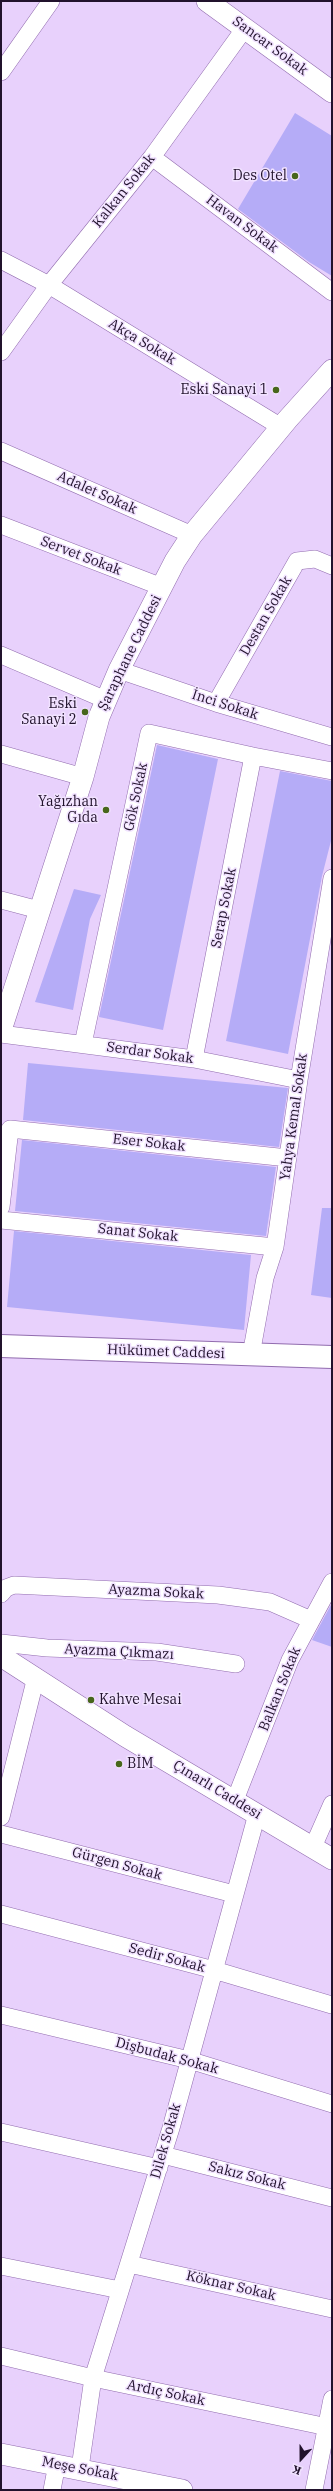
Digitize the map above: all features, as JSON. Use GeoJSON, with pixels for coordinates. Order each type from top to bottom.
{"type":"FeatureCollection","features":[{"type":"Feature","properties":{"kind":"main road","name":"Hükümet Caddesi"},"geometry":{"type":"LineString","coordinates":[[1,1346],[332,1357]]}},
{"type":"Feature","properties":{"kind":"street"},"geometry":{"type":"LineString","coordinates":[[1,72],[51,1]]}},
{"type":"Feature","properties":{"kind":"street","name":"Sancar Sokak"},"geometry":{"type":"LineString","coordinates":[[207,1],[332,92]]}},
{"type":"Feature","properties":{"kind":"street","name":"Kalkan Sokak"},"geometry":{"type":"LineString","coordinates":[[1,352],[49,285],[152,157],[245,28]]}},
{"type":"Feature","properties":{"kind":"street","name":"Havan Sokak"},"geometry":{"type":"LineString","coordinates":[[152,157],[332,292]]}},
{"type":"Feature","properties":{"kind":"street","name":"Akça Sokak"},"geometry":{"type":"LineString","coordinates":[[1,260],[49,285],[281,427]]}},
{"type":"Feature","properties":{"kind":"street","name":"Şaraphane Caddesi"},"geometry":{"type":"LineString","coordinates":[[1,1030],[83,777],[106,700],[119,670],[175,561],[192,535],[281,427],[332,370]]}},
{"type":"Feature","properties":{"kind":"street","name":"Adalet Sokak"},"geometry":{"type":"LineString","coordinates":[[1,452],[192,535]]}},
{"type":"Feature","properties":{"kind":"street","name":"Servet Sokak"},"geometry":{"type":"LineString","coordinates":[[1,525],[162,587]]}},
{"type":"Feature","properties":{"kind":"street","name":"Destan Sokak"},"geometry":{"type":"LineString","coordinates":[[216,703],[297,562],[315,559],[332,566]]}},
{"type":"Feature","properties":{"kind":"street"},"geometry":{"type":"LineString","coordinates":[[1,655],[106,700]]}},
{"type":"Feature","properties":{"kind":"street","name":"İnci Sokak"},"geometry":{"type":"LineString","coordinates":[[119,670],[216,703],[332,737]]}},
{"type":"Feature","properties":{"kind":"street","name":"Gök Sokak"},"geometry":{"type":"LineString","coordinates":[[83,1044],[149,733],[253,756],[332,771]]}},
{"type":"Feature","properties":{"kind":"street"},"geometry":{"type":"LineString","coordinates":[[1,754],[83,777]]}},
{"type":"Feature","properties":{"kind":"street","name":"Serap Sokak"},"geometry":{"type":"LineString","coordinates":[[194,1059],[253,756]]}},
{"type":"Feature","properties":{"kind":"street","name":"Yahya Kemal Sokak"},"geometry":{"type":"LineString","coordinates":[[251,1355],[265,1278],[275,1247],[299,1080],[332,878]]}},
{"type":"Feature","properties":{"kind":"street"},"geometry":{"type":"LineString","coordinates":[[1,900],[39,910]]}},
{"type":"Feature","properties":{"kind":"street","name":"Serdar Sokak"},"geometry":{"type":"LineString","coordinates":[[1,1034],[194,1059],[299,1080]]}},
{"type":"Feature","properties":{"kind":"street","name":"Eser Sokak"},"geometry":{"type":"LineString","coordinates":[[1,1207],[10,1129],[288,1158]]}},
{"type":"Feature","properties":{"kind":"street","name":"Sanat Sokak"},"geometry":{"type":"LineString","coordinates":[[1,1220],[275,1247]]}},
{"type":"Feature","properties":{"kind":"street","name":"Ayazma Sokak"},"geometry":{"type":"LineString","coordinates":[[1,1594],[6,1588],[14,1585],[218,1594],[270,1602],[311,1620]]}},
{"type":"Feature","properties":{"kind":"street","name":"Balkan Sokak"},"geometry":{"type":"LineString","coordinates":[[235,1800],[290,1660],[311,1620],[330,1589]]}},
{"type":"Feature","properties":{"kind":"street","name":"Ayazma Çıkmazı"},"geometry":{"type":"LineString","coordinates":[[1,1643],[47,1648],[157,1652],[236,1664]]}},
{"type":"Feature","properties":{"kind":"street","name":"Çınarlı Caddesi"},"geometry":{"type":"LineString","coordinates":[[1,1656],[126,1736],[332,1859]]}},
{"type":"Feature","properties":{"kind":"street"},"geometry":{"type":"LineString","coordinates":[[1,1817],[36,1677]]}},
{"type":"Feature","properties":{"kind":"street"},"geometry":{"type":"LineString","coordinates":[[313,1847],[332,1804]]}},
{"type":"Feature","properties":{"kind":"street","name":"Dilek Sokak"},"geometry":{"type":"LineString","coordinates":[[80,2468],[93,2378],[161,2161],[257,1814]]}},
{"type":"Feature","properties":{"kind":"street","name":"Gürgen Sokak"},"geometry":{"type":"LineString","coordinates":[[1,1834],[234,1894]]}},
{"type":"Feature","properties":{"kind":"street","name":"Sedir Sokak"},"geometry":{"type":"LineString","coordinates":[[1,1914],[214,1970],[332,2005]]}},
{"type":"Feature","properties":{"kind":"street","name":"Dişbudak Sokak"},"geometry":{"type":"LineString","coordinates":[[1,2015],[188,2060],[332,2104]]}},
{"type":"Feature","properties":{"kind":"street","name":"Sakız Sokak"},"geometry":{"type":"LineString","coordinates":[[1,2132],[161,2161],[332,2198]]}},
{"type":"Feature","properties":{"kind":"street","name":"Köknar Sokak"},"geometry":{"type":"LineString","coordinates":[[129,2264],[332,2309]]}},
{"type":"Feature","properties":{"kind":"street"},"geometry":{"type":"LineString","coordinates":[[1,2266],[120,2290]]}},
{"type":"Feature","properties":{"kind":"street","name":"Ardıç Sokak"},"geometry":{"type":"LineString","coordinates":[[1,2356],[93,2378],[329,2427]]}},
{"type":"Feature","properties":{"kind":"street"},"geometry":{"type":"LineString","coordinates":[[314,2490],[329,2427],[332,2399]]}},
{"type":"Feature","properties":{"kind":"street","name":"Meşe Sokak"},"geometry":{"type":"LineString","coordinates":[[1,2454],[80,2468],[182,2490]]}},
{"type":"Feature","properties":{"kind":"street"},"geometry":{"type":"LineString","coordinates":[[52,2490],[57,2464]]}},
{"type":"Feature","properties":{"kind":"building","name":"Des Otel"},"geometry":{"type":"Polygon","coordinates":[[[295,113],[332,136],[332,276],[309,262],[238,209],[295,113]]]}},
{"type":"Feature","properties":{"kind":"building"},"geometry":{"type":"Polygon","coordinates":[[[157,745],[218,759],[163,1030],[99,1017],[157,745]]]}},
{"type":"Feature","properties":{"kind":"building"},"geometry":{"type":"Polygon","coordinates":[[[280,771],[332,781],[332,837],[322,876],[288,1054],[226,1041],[280,771]]]}},
{"type":"Feature","properties":{"kind":"building"},"geometry":{"type":"Polygon","coordinates":[[[74,889],[101,895],[90,919],[73,1010],[35,1002],[74,889]]]}},
{"type":"Feature","properties":{"kind":"building"},"geometry":{"type":"Polygon","coordinates":[[[28,1063],[288,1088],[279,1147],[23,1120],[28,1063]]]}},
{"type":"Feature","properties":{"kind":"building"},"geometry":{"type":"Polygon","coordinates":[[[22,1140],[276,1167],[266,1236],[15,1211],[22,1140]]]}},
{"type":"Feature","properties":{"kind":"building"},"geometry":{"type":"Polygon","coordinates":[[[322,1208],[332,1208],[332,1298],[311,1295],[322,1208]]]}},
{"type":"Feature","properties":{"kind":"building"},"geometry":{"type":"Polygon","coordinates":[[[14,1231],[251,1255],[244,1330],[7,1307],[14,1231]]]}},
{"type":"Feature","properties":{"kind":"building"},"geometry":{"type":"Polygon","coordinates":[[[332,1603],[332,1647],[312,1640],[332,1603]]]}},
{"type":"Feature","properties":{"kind":"place","name":"Des Otel"},"geometry":{"type":"Point","coordinates":[295,176]}},
{"type":"Feature","properties":{"kind":"place","name":"Eski Sanayi 1"},"geometry":{"type":"Point","coordinates":[276,390]}},
{"type":"Feature","properties":{"kind":"place","name":"Eski Sanayi 2"},"geometry":{"type":"Point","coordinates":[85,712]}},
{"type":"Feature","properties":{"kind":"place","name":"Yağızhan Gıda"},"geometry":{"type":"Point","coordinates":[106,810]}},
{"type":"Feature","properties":{"kind":"place","name":"Kahve Mesai"},"geometry":{"type":"Point","coordinates":[91,1700]}},
{"type":"Feature","properties":{"kind":"place","name":"BİM"},"geometry":{"type":"Point","coordinates":[119,1764]}}]}
